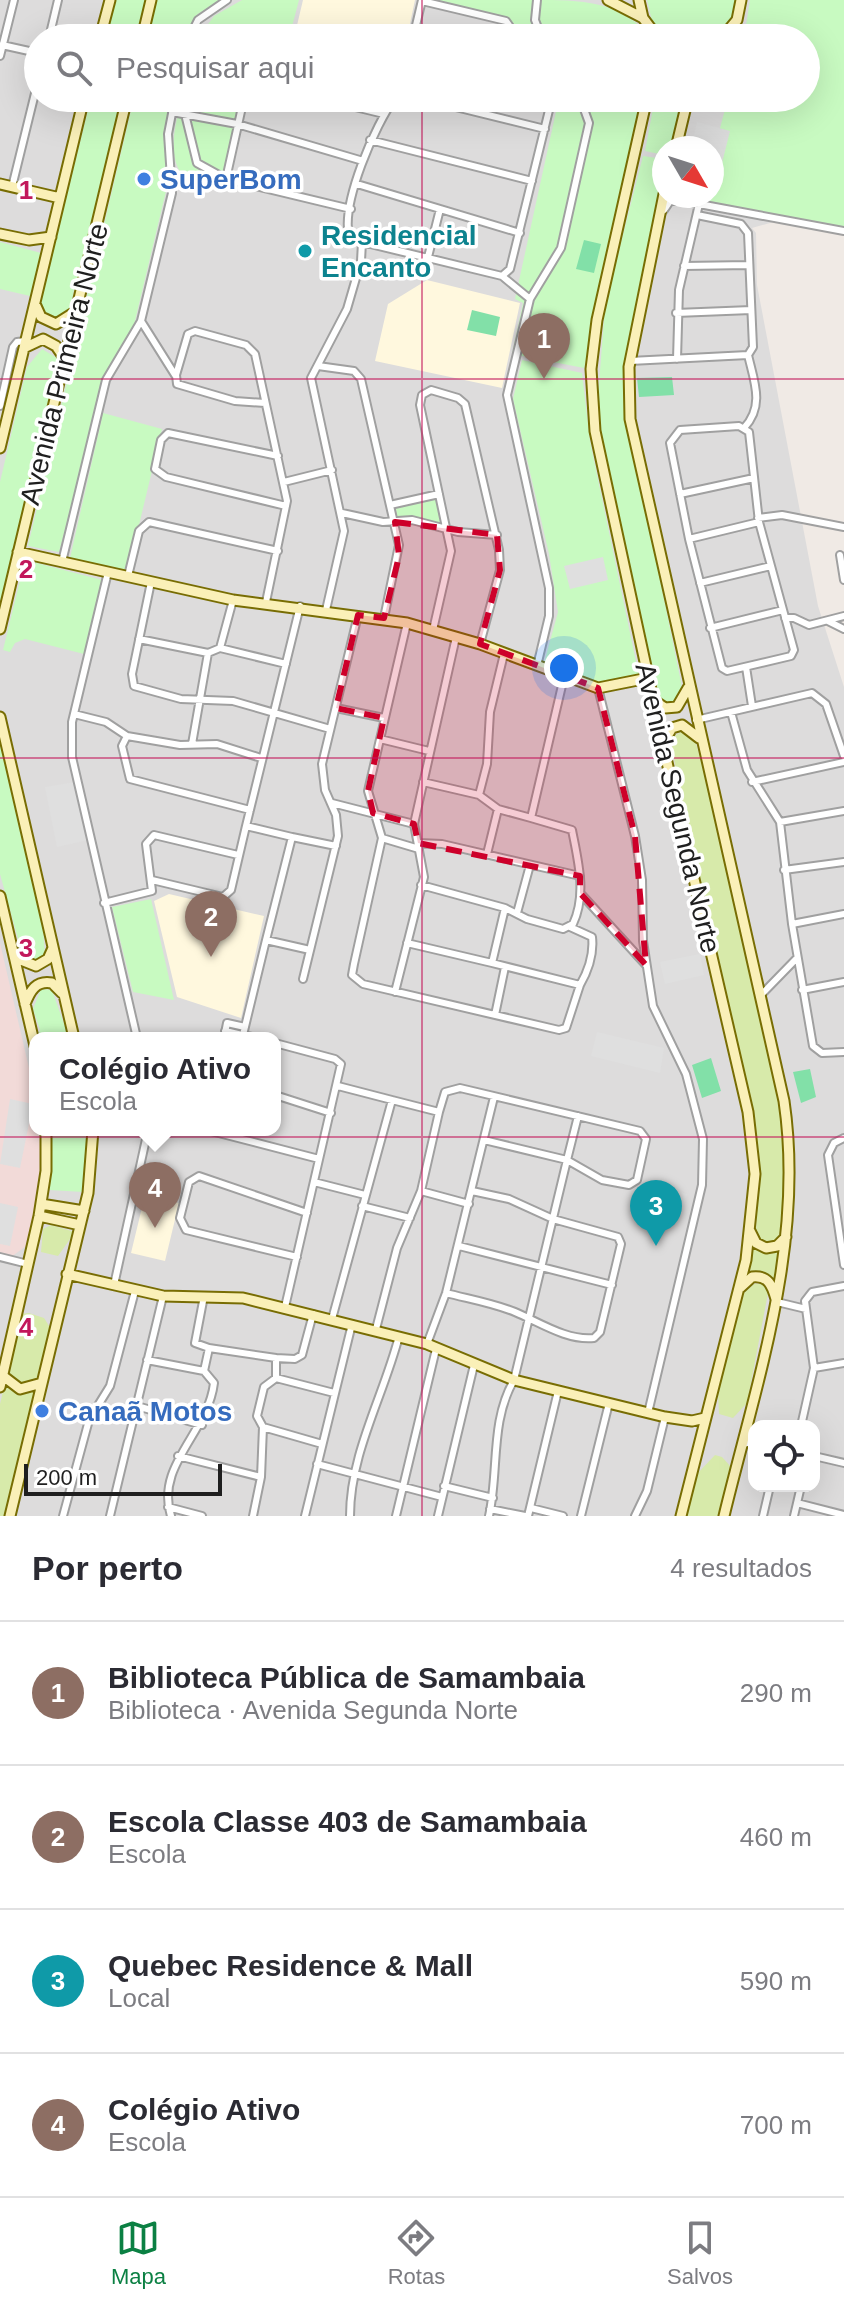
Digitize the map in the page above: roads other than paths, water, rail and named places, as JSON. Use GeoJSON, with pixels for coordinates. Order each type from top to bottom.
{"type":"FeatureCollection","features":[{"type":"Feature","properties":{"kind":"main road"},"geometry":{"type":"LineString","coordinates":[[104,24],[110,0]]}},
{"type":"Feature","properties":{"kind":"main road"},"geometry":{"type":"LineString","coordinates":[[145,24],[151,0]]}},
{"type":"Feature","properties":{"kind":"main road"},"geometry":{"type":"LineString","coordinates":[[608,0],[643,18]]}},
{"type":"Feature","properties":{"kind":"main road"},"geometry":{"type":"LineString","coordinates":[[639,0],[647,24]]}},
{"type":"Feature","properties":{"kind":"main road"},"geometry":{"type":"LineString","coordinates":[[734,24],[741,0]]}},
{"type":"Feature","properties":{"kind":"main road","name":"Avenida Primeira Norte"},"geometry":{"type":"LineString","coordinates":[[0,448],[81,112]]}},
{"type":"Feature","properties":{"kind":"main road","name":"Avenida Primeira Norte"},"geometry":{"type":"LineString","coordinates":[[0,629],[124,112]]}},
{"type":"Feature","properties":{"kind":"main road","name":"Avenida Segunda Norte"},"geometry":{"type":"LineString","coordinates":[[644,112],[602,293],[591,369],[595,431],[663,745],[748,1112],[755,1174],[750,1231],[739,1289],[681,1516]]}},
{"type":"Feature","properties":{"kind":"main road"},"geometry":{"type":"LineString","coordinates":[[679,136],[685,112]]}},
{"type":"Feature","properties":{"kind":"main road"},"geometry":{"type":"LineString","coordinates":[[0,184],[60,198]]}},
{"type":"Feature","properties":{"kind":"main road","name":"Avenida Segunda Norte"},"geometry":{"type":"LineString","coordinates":[[661,208],[630,361],[628,403],[633,439],[760,996],[789,1134],[792,1167],[788,1235],[777,1302],[724,1516]]}},
{"type":"Feature","properties":{"kind":"main road"},"geometry":{"type":"LineString","coordinates":[[0,234],[29,240],[51,237]]}},
{"type":"Feature","properties":{"kind":"main road"},"geometry":{"type":"LineString","coordinates":[[29,240],[47,252]]}},
{"type":"Feature","properties":{"kind":"main road"},"geometry":{"type":"LineString","coordinates":[[35,302],[41,317],[56,324],[76,311]]}},
{"type":"Feature","properties":{"kind":"main road"},"geometry":{"type":"LineString","coordinates":[[25,344],[43,339],[56,346],[65,359]]}},
{"type":"Feature","properties":{"kind":"main road"},"geometry":{"type":"LineString","coordinates":[[18,552],[233,600],[300,606],[407,623],[480,644],[598,688],[648,678]]}},
{"type":"Feature","properties":{"kind":"main road"},"geometry":{"type":"LineString","coordinates":[[653,700],[665,708],[677,707],[685,698],[689,684]]}},
{"type":"Feature","properties":{"kind":"main road"},"geometry":{"type":"LineString","coordinates":[[0,717],[73,1032]]}},
{"type":"Feature","properties":{"kind":"main road"},"geometry":{"type":"LineString","coordinates":[[663,745],[668,732],[682,725],[701,741]]}},
{"type":"Feature","properties":{"kind":"main road"},"geometry":{"type":"LineString","coordinates":[[1,901],[32,1032]]}},
{"type":"Feature","properties":{"kind":"main road"},"geometry":{"type":"LineString","coordinates":[[16,958],[36,966],[48,959],[53,947]]}},
{"type":"Feature","properties":{"kind":"main road"},"geometry":{"type":"LineString","coordinates":[[25,1005],[32,989],[42,983],[52,983],[64,996]]}},
{"type":"Feature","properties":{"kind":"main road"},"geometry":{"type":"LineString","coordinates":[[42,1383],[20,1389],[1,1382],[39,1216],[46,1136]]}},
{"type":"Feature","properties":{"kind":"main road"},"geometry":{"type":"LineString","coordinates":[[10,1516],[91,1179],[93,1136]]}},
{"type":"Feature","properties":{"kind":"main road"},"geometry":{"type":"LineString","coordinates":[[41,1204],[78,1213],[84,1211]]}},
{"type":"Feature","properties":{"kind":"main road"},"geometry":{"type":"LineString","coordinates":[[39,1216],[80,1225]]}},
{"type":"Feature","properties":{"kind":"main road"},"geometry":{"type":"LineString","coordinates":[[750,1231],[756,1243],[766,1248],[781,1243],[788,1235]]}},
{"type":"Feature","properties":{"kind":"main road"},"geometry":{"type":"LineString","coordinates":[[67,1274],[163,1296],[243,1298],[285,1307],[399,1336],[514,1380],[665,1417],[692,1421],[705,1418]]}},
{"type":"Feature","properties":{"kind":"main road"},"geometry":{"type":"LineString","coordinates":[[739,1289],[752,1277],[764,1278],[771,1284],[777,1302]]}},
{"type":"Feature","properties":{"kind":"main road"},"geometry":{"type":"LineString","coordinates":[[692,1421],[702,1429]]}},
{"type":"Feature","properties":{"kind":"street"},"geometry":{"type":"LineString","coordinates":[[0,56],[14,0]]}},
{"type":"Feature","properties":{"kind":"street"},"geometry":{"type":"LineString","coordinates":[[52,24],[58,0]]}},
{"type":"Feature","properties":{"kind":"street"},"geometry":{"type":"LineString","coordinates":[[196,24],[227,0]]}},
{"type":"Feature","properties":{"kind":"street"},"geometry":{"type":"LineString","coordinates":[[416,24],[422,0],[508,24]]}},
{"type":"Feature","properties":{"kind":"street"},"geometry":{"type":"LineString","coordinates":[[537,0],[537,24]]}},
{"type":"Feature","properties":{"kind":"street"},"geometry":{"type":"LineString","coordinates":[[0,13],[10,15]]}},
{"type":"Feature","properties":{"kind":"street"},"geometry":{"type":"LineString","coordinates":[[2,45],[24,50]]}},
{"type":"Feature","properties":{"kind":"street"},"geometry":{"type":"LineString","coordinates":[[12,187],[30,112]]}},
{"type":"Feature","properties":{"kind":"street"},"geometry":{"type":"LineString","coordinates":[[62,562],[106,380],[141,321],[172,193],[168,134],[172,112],[237,124],[363,161]]}},
{"type":"Feature","properties":{"kind":"street"},"geometry":{"type":"LineString","coordinates":[[226,179],[240,112]]}},
{"type":"Feature","properties":{"kind":"street"},"geometry":{"type":"LineString","coordinates":[[376,112],[384,114],[363,161],[348,233],[362,242],[502,276],[530,299]]}},
{"type":"Feature","properties":{"kind":"street"},"geometry":{"type":"LineString","coordinates":[[476,112],[545,129]]}},
{"type":"Feature","properties":{"kind":"street"},"geometry":{"type":"LineString","coordinates":[[502,276],[510,269],[549,112]]}},
{"type":"Feature","properties":{"kind":"street"},"geometry":{"type":"LineString","coordinates":[[537,666],[549,616],[549,588],[507,395],[530,299],[561,248],[589,123],[585,112]]}},
{"type":"Feature","properties":{"kind":"street"},"geometry":{"type":"LineString","coordinates":[[185,114],[197,163],[226,179],[351,209]]}},
{"type":"Feature","properties":{"kind":"street"},"geometry":{"type":"LineString","coordinates":[[370,140],[532,181]]}},
{"type":"Feature","properties":{"kind":"street"},"geometry":{"type":"LineString","coordinates":[[357,184],[520,233]]}},
{"type":"Feature","properties":{"kind":"street"},"geometry":{"type":"LineString","coordinates":[[659,215],[664,208]]}},
{"type":"Feature","properties":{"kind":"street"},"geometry":{"type":"LineString","coordinates":[[677,359],[676,313],[698,208]]}},
{"type":"Feature","properties":{"kind":"street"},"geometry":{"type":"LineString","coordinates":[[720,208],[844,231]]}},
{"type":"Feature","properties":{"kind":"street"},"geometry":{"type":"LineString","coordinates":[[428,257],[440,209]]}},
{"type":"Feature","properties":{"kind":"street"},"geometry":{"type":"LineString","coordinates":[[697,215],[744,226],[748,237],[753,347],[748,355],[757,400],[753,417],[744,428],[674,433],[670,443],[689,539],[723,670],[791,656],[794,650],[759,520],[750,436],[744,428]]}},
{"type":"Feature","properties":{"kind":"street"},"geometry":{"type":"LineString","coordinates":[[326,610],[344,538],[342,513],[311,378],[347,309],[361,261],[362,242]]}},
{"type":"Feature","properties":{"kind":"street"},"geometry":{"type":"LineString","coordinates":[[684,266],[749,265]]}},
{"type":"Feature","properties":{"kind":"street"},"geometry":{"type":"LineString","coordinates":[[676,313],[751,310]]}},
{"type":"Feature","properties":{"kind":"street"},"geometry":{"type":"LineString","coordinates":[[141,321],[172,366],[180,386],[221,397],[265,403]]}},
{"type":"Feature","properties":{"kind":"street"},"geometry":{"type":"LineString","coordinates":[[176,379],[188,334],[195,331],[251,349],[284,482],[286,506],[266,602]]}},
{"type":"Feature","properties":{"kind":"street"},"geometry":{"type":"LineString","coordinates":[[0,406],[13,347],[17,342],[25,344]]}},
{"type":"Feature","properties":{"kind":"street"},"geometry":{"type":"LineString","coordinates":[[630,361],[748,355]]}},
{"type":"Feature","properties":{"kind":"street"},"geometry":{"type":"LineString","coordinates":[[318,366],[354,371],[360,376],[395,522],[399,556],[384,618]]}},
{"type":"Feature","properties":{"kind":"street"},"geometry":{"type":"LineString","coordinates":[[433,630],[448,577],[451,551],[420,405],[422,395],[431,390],[458,398],[465,404],[497,535],[500,570],[480,644]]}},
{"type":"Feature","properties":{"kind":"street"},"geometry":{"type":"LineString","coordinates":[[278,456],[168,433],[161,440],[155,469],[166,477],[286,506]]}},
{"type":"Feature","properties":{"kind":"street"},"geometry":{"type":"LineString","coordinates":[[284,482],[332,470]]}},
{"type":"Feature","properties":{"kind":"street"},"geometry":{"type":"LineString","coordinates":[[680,494],[754,478]]}},
{"type":"Feature","properties":{"kind":"street"},"geometry":{"type":"LineString","coordinates":[[390,505],[439,494]]}},
{"type":"Feature","properties":{"kind":"street"},"geometry":{"type":"LineString","coordinates":[[342,513],[395,522],[412,520],[448,529],[497,535]]}},
{"type":"Feature","properties":{"kind":"street"},"geometry":{"type":"LineString","coordinates":[[689,539],[782,515],[844,527]]}},
{"type":"Feature","properties":{"kind":"street"},"geometry":{"type":"LineString","coordinates":[[128,576],[139,531],[149,522],[278,551]]}},
{"type":"Feature","properties":{"kind":"street"},"geometry":{"type":"LineString","coordinates":[[840,555],[844,580]]}},
{"type":"Feature","properties":{"kind":"street"},"geometry":{"type":"LineString","coordinates":[[700,583],[771,566]]}},
{"type":"Feature","properties":{"kind":"street"},"geometry":{"type":"LineString","coordinates":[[108,572],[74,714],[72,757],[136,1032]]}},
{"type":"Feature","properties":{"kind":"street"},"geometry":{"type":"LineString","coordinates":[[151,582],[132,674],[134,686],[181,699],[215,697],[330,729]]}},
{"type":"Feature","properties":{"kind":"street"},"geometry":{"type":"LineString","coordinates":[[220,648],[233,600]]}},
{"type":"Feature","properties":{"kind":"street"},"geometry":{"type":"LineString","coordinates":[[152,880],[223,897],[231,890],[300,606]]}},
{"type":"Feature","properties":{"kind":"street"},"geometry":{"type":"LineString","coordinates":[[710,628],[783,610]]}},
{"type":"Feature","properties":{"kind":"street"},"geometry":{"type":"LineString","coordinates":[[303,979],[336,846],[338,826],[325,790],[322,764],[358,615]]}},
{"type":"Feature","properties":{"kind":"street"},"geometry":{"type":"LineString","coordinates":[[785,618],[794,618],[807,625],[844,616]]}},
{"type":"Feature","properties":{"kind":"street"},"geometry":{"type":"LineString","coordinates":[[828,621],[844,629]]}},
{"type":"Feature","properties":{"kind":"street"},"geometry":{"type":"LineString","coordinates":[[407,623],[368,791],[382,838],[352,975],[363,984],[395,992],[562,1030],[566,1028],[586,974],[592,937],[570,927],[556,928],[505,908],[421,885]]}},
{"type":"Feature","properties":{"kind":"street"},"geometry":{"type":"LineString","coordinates":[[395,992],[423,868],[414,824],[456,636]]}},
{"type":"Feature","properties":{"kind":"street"},"geometry":{"type":"LineString","coordinates":[[139,639],[208,653],[220,648],[286,664]]}},
{"type":"Feature","properties":{"kind":"street"},"geometry":{"type":"LineString","coordinates":[[192,744],[208,653]]}},
{"type":"Feature","properties":{"kind":"street"},"geometry":{"type":"LineString","coordinates":[[479,795],[487,764],[490,712],[504,654]]}},
{"type":"Feature","properties":{"kind":"street"},"geometry":{"type":"LineString","coordinates":[[746,667],[752,706]]}},
{"type":"Feature","properties":{"kind":"street"},"geometry":{"type":"LineString","coordinates":[[531,818],[564,677]]}},
{"type":"Feature","properties":{"kind":"street"},"geometry":{"type":"LineString","coordinates":[[598,688],[635,836],[642,880],[646,965],[653,1006],[694,1094],[704,1163],[697,1208],[648,1413]]}},
{"type":"Feature","properties":{"kind":"street"},"geometry":{"type":"LineString","coordinates":[[696,720],[805,693],[818,696],[826,704],[844,759],[752,782]]}},
{"type":"Feature","properties":{"kind":"street"},"geometry":{"type":"LineString","coordinates":[[336,708],[384,718]]}},
{"type":"Feature","properties":{"kind":"street"},"geometry":{"type":"LineString","coordinates":[[731,712],[752,782],[780,822],[797,958],[815,1049],[827,1054],[844,1052]]}},
{"type":"Feature","properties":{"kind":"street"},"geometry":{"type":"LineString","coordinates":[[74,714],[106,722],[127,736],[217,744],[261,758]]}},
{"type":"Feature","properties":{"kind":"street"},"geometry":{"type":"LineString","coordinates":[[127,736],[122,746],[130,779],[250,810]]}},
{"type":"Feature","properties":{"kind":"street"},"geometry":{"type":"LineString","coordinates":[[380,739],[429,751]]}},
{"type":"Feature","properties":{"kind":"street"},"geometry":{"type":"LineString","coordinates":[[423,782],[479,795],[498,809],[572,830],[580,893],[570,927]]}},
{"type":"Feature","properties":{"kind":"street"},"geometry":{"type":"LineString","coordinates":[[332,803],[414,824]]}},
{"type":"Feature","properties":{"kind":"street"},"geometry":{"type":"LineString","coordinates":[[487,854],[498,809]]}},
{"type":"Feature","properties":{"kind":"street"},"geometry":{"type":"LineString","coordinates":[[780,822],[844,811]]}},
{"type":"Feature","properties":{"kind":"street"},"geometry":{"type":"LineString","coordinates":[[246,826],[336,846]]}},
{"type":"Feature","properties":{"kind":"street"},"geometry":{"type":"LineString","coordinates":[[104,903],[150,893],[153,888],[146,844],[154,835],[238,855]]}},
{"type":"Feature","properties":{"kind":"street"},"geometry":{"type":"LineString","coordinates":[[237,1032],[244,1031],[292,837]]}},
{"type":"Feature","properties":{"kind":"street"},"geometry":{"type":"LineString","coordinates":[[382,838],[418,846],[442,844],[580,876]]}},
{"type":"Feature","properties":{"kind":"street"},"geometry":{"type":"LineString","coordinates":[[784,870],[844,862]]}},
{"type":"Feature","properties":{"kind":"street"},"geometry":{"type":"LineString","coordinates":[[517,913],[530,865]]}},
{"type":"Feature","properties":{"kind":"street"},"geometry":{"type":"LineString","coordinates":[[580,893],[646,965]]}},
{"type":"Feature","properties":{"kind":"street"},"geometry":{"type":"LineString","coordinates":[[492,963],[505,908]]}},
{"type":"Feature","properties":{"kind":"street"},"geometry":{"type":"LineString","coordinates":[[792,924],[844,914],[844,924]]}},
{"type":"Feature","properties":{"kind":"street"},"geometry":{"type":"LineString","coordinates":[[266,940],[310,950]]}},
{"type":"Feature","properties":{"kind":"street"},"geometry":{"type":"LineString","coordinates":[[407,943],[580,985]]}},
{"type":"Feature","properties":{"kind":"street"},"geometry":{"type":"LineString","coordinates":[[760,996],[797,958]]}},
{"type":"Feature","properties":{"kind":"street"},"geometry":{"type":"LineString","coordinates":[[495,1015],[505,967]]}},
{"type":"Feature","properties":{"kind":"street"},"geometry":{"type":"LineString","coordinates":[[802,990],[844,982]]}},
{"type":"Feature","properties":{"kind":"street"},"geometry":{"type":"LineString","coordinates":[[281,1045],[339,1061],[338,1086],[285,1307]]}},
{"type":"Feature","properties":{"kind":"street"},"geometry":{"type":"LineString","coordinates":[[338,1086],[439,1112]]}},
{"type":"Feature","properties":{"kind":"street"},"geometry":{"type":"LineString","coordinates":[[376,1329],[397,1248],[421,1191],[439,1112],[449,1089],[460,1088],[640,1131],[646,1143],[637,1180],[629,1185],[602,1180],[567,1160],[484,1140]]}},
{"type":"Feature","properties":{"kind":"street"},"geometry":{"type":"LineString","coordinates":[[281,1097],[331,1113]]}},
{"type":"Feature","properties":{"kind":"street"},"geometry":{"type":"LineString","coordinates":[[396,1516],[432,1347],[494,1097]]}},
{"type":"Feature","properties":{"kind":"street"},"geometry":{"type":"LineString","coordinates":[[332,1319],[392,1100]]}},
{"type":"Feature","properties":{"kind":"street"},"geometry":{"type":"LineString","coordinates":[[558,1391],[527,1516],[489,1512],[493,1498],[494,1450],[578,1116]]}},
{"type":"Feature","properties":{"kind":"street"},"geometry":{"type":"LineString","coordinates":[[114,1285],[147,1136]]}},
{"type":"Feature","properties":{"kind":"street"},"geometry":{"type":"LineString","coordinates":[[230,1136],[319,1159]]}},
{"type":"Feature","properties":{"kind":"street"},"geometry":{"type":"LineString","coordinates":[[844,1138],[834,1143],[828,1155],[844,1262]]}},
{"type":"Feature","properties":{"kind":"street"},"geometry":{"type":"LineString","coordinates":[[297,1257],[186,1230],[180,1218],[189,1182],[199,1176],[307,1213]]}},
{"type":"Feature","properties":{"kind":"street"},"geometry":{"type":"LineString","coordinates":[[314,1182],[365,1195]]}},
{"type":"Feature","properties":{"kind":"street"},"geometry":{"type":"LineString","coordinates":[[421,1191],[469,1204]]}},
{"type":"Feature","properties":{"kind":"street"},"geometry":{"type":"LineString","coordinates":[[446,1293],[570,1334],[594,1338],[600,1332],[612,1285],[621,1244],[618,1237],[553,1219],[509,1199],[472,1191]]}},
{"type":"Feature","properties":{"kind":"street"},"geometry":{"type":"LineString","coordinates":[[362,1206],[410,1218]]}},
{"type":"Feature","properties":{"kind":"street"},"geometry":{"type":"LineString","coordinates":[[459,1246],[612,1285]]}},
{"type":"Feature","properties":{"kind":"street"},"geometry":{"type":"LineString","coordinates":[[0,1257],[28,1264]]}},
{"type":"Feature","properties":{"kind":"street"},"geometry":{"type":"LineString","coordinates":[[802,1420],[814,1368],[806,1297],[812,1292],[844,1286]]}},
{"type":"Feature","properties":{"kind":"street"},"geometry":{"type":"LineString","coordinates":[[63,1516],[89,1420],[110,1386],[135,1291]]}},
{"type":"Feature","properties":{"kind":"street"},"geometry":{"type":"LineString","coordinates":[[110,1516],[163,1296]]}},
{"type":"Feature","properties":{"kind":"street"},"geometry":{"type":"LineString","coordinates":[[204,1296],[195,1343],[209,1348],[295,1359],[302,1355],[313,1314]]}},
{"type":"Feature","properties":{"kind":"street"},"geometry":{"type":"LineString","coordinates":[[777,1302],[806,1309]]}},
{"type":"Feature","properties":{"kind":"street"},"geometry":{"type":"LineString","coordinates":[[305,1516],[352,1324]]}},
{"type":"Feature","properties":{"kind":"street"},"geometry":{"type":"LineString","coordinates":[[350,1516],[371,1409],[387,1384],[399,1336]]}},
{"type":"Feature","properties":{"kind":"street"},"geometry":{"type":"LineString","coordinates":[[204,1371],[209,1348]]}},
{"type":"Feature","properties":{"kind":"street"},"geometry":{"type":"LineString","coordinates":[[276,1358],[276,1378]]}},
{"type":"Feature","properties":{"kind":"street"},"geometry":{"type":"LineString","coordinates":[[147,1360],[204,1371],[214,1383],[202,1425],[178,1456],[167,1496],[171,1516]]}},
{"type":"Feature","properties":{"kind":"street"},"geometry":{"type":"LineString","coordinates":[[814,1368],[844,1363]]}},
{"type":"Feature","properties":{"kind":"street"},"geometry":{"type":"LineString","coordinates":[[438,1516],[474,1365]]}},
{"type":"Feature","properties":{"kind":"street"},"geometry":{"type":"LineString","coordinates":[[276,1378],[334,1393]]}},
{"type":"Feature","properties":{"kind":"street"},"geometry":{"type":"LineString","coordinates":[[253,1516],[261,1477],[263,1427],[257,1416],[264,1387],[276,1378]]}},
{"type":"Feature","properties":{"kind":"street"},"geometry":{"type":"LineString","coordinates":[[581,1516],[609,1403]]}},
{"type":"Feature","properties":{"kind":"street"},"geometry":{"type":"LineString","coordinates":[[137,1406],[202,1425]]}},
{"type":"Feature","properties":{"kind":"street"},"geometry":{"type":"LineString","coordinates":[[635,1516],[647,1491],[665,1417]]}},
{"type":"Feature","properties":{"kind":"street"},"geometry":{"type":"LineString","coordinates":[[263,1427],[322,1444]]}},
{"type":"Feature","properties":{"kind":"street"},"geometry":{"type":"LineString","coordinates":[[742,1440],[748,1440]]}},
{"type":"Feature","properties":{"kind":"street"},"geometry":{"type":"LineString","coordinates":[[178,1456],[261,1477]]}},
{"type":"Feature","properties":{"kind":"street"},"geometry":{"type":"LineString","coordinates":[[820,1457],[844,1463]]}},
{"type":"Feature","properties":{"kind":"street"},"geometry":{"type":"LineString","coordinates":[[317,1464],[442,1497]]}},
{"type":"Feature","properties":{"kind":"street"},"geometry":{"type":"LineString","coordinates":[[444,1486],[493,1498]]}},
{"type":"Feature","properties":{"kind":"street"},"geometry":{"type":"LineString","coordinates":[[763,1516],[769,1492]]}},
{"type":"Feature","properties":{"kind":"street"},"geometry":{"type":"LineString","coordinates":[[794,1516],[800,1492]]}},
{"type":"Feature","properties":{"kind":"street"},"geometry":{"type":"LineString","coordinates":[[797,1503],[844,1515]]}},
{"type":"Feature","properties":{"kind":"street"},"geometry":{"type":"LineString","coordinates":[[168,1507],[202,1516]]}},
{"type":"Feature","properties":{"kind":"street"},"geometry":{"type":"LineString","coordinates":[[531,1508],[563,1516]]}},
{"type":"Feature","properties":{"kind":"place","name":"SuperBom"},"geometry":{"type":"Point","coordinates":[144,179]}},
{"type":"Feature","properties":{"kind":"place","name":"Residencial Encanto"},"geometry":{"type":"Point","coordinates":[305,251]}},
{"type":"Feature","properties":{"kind":"place","name":"Biblioteca Pública de Samambaia"},"geometry":{"type":"Point","coordinates":[544,379]}},
{"type":"Feature","properties":{"kind":"place","name":"Escola Classe 403 de Samambaia"},"geometry":{"type":"Point","coordinates":[211,957]}},
{"type":"Feature","properties":{"kind":"place","name":"Colégio Ativo"},"geometry":{"type":"Point","coordinates":[155,1228]}},
{"type":"Feature","properties":{"kind":"place","name":"Quebec Residence & Mall"},"geometry":{"type":"Point","coordinates":[656,1246]}},
{"type":"Feature","properties":{"kind":"place","name":"Canaã Motos"},"geometry":{"type":"Point","coordinates":[42,1411]}}]}
